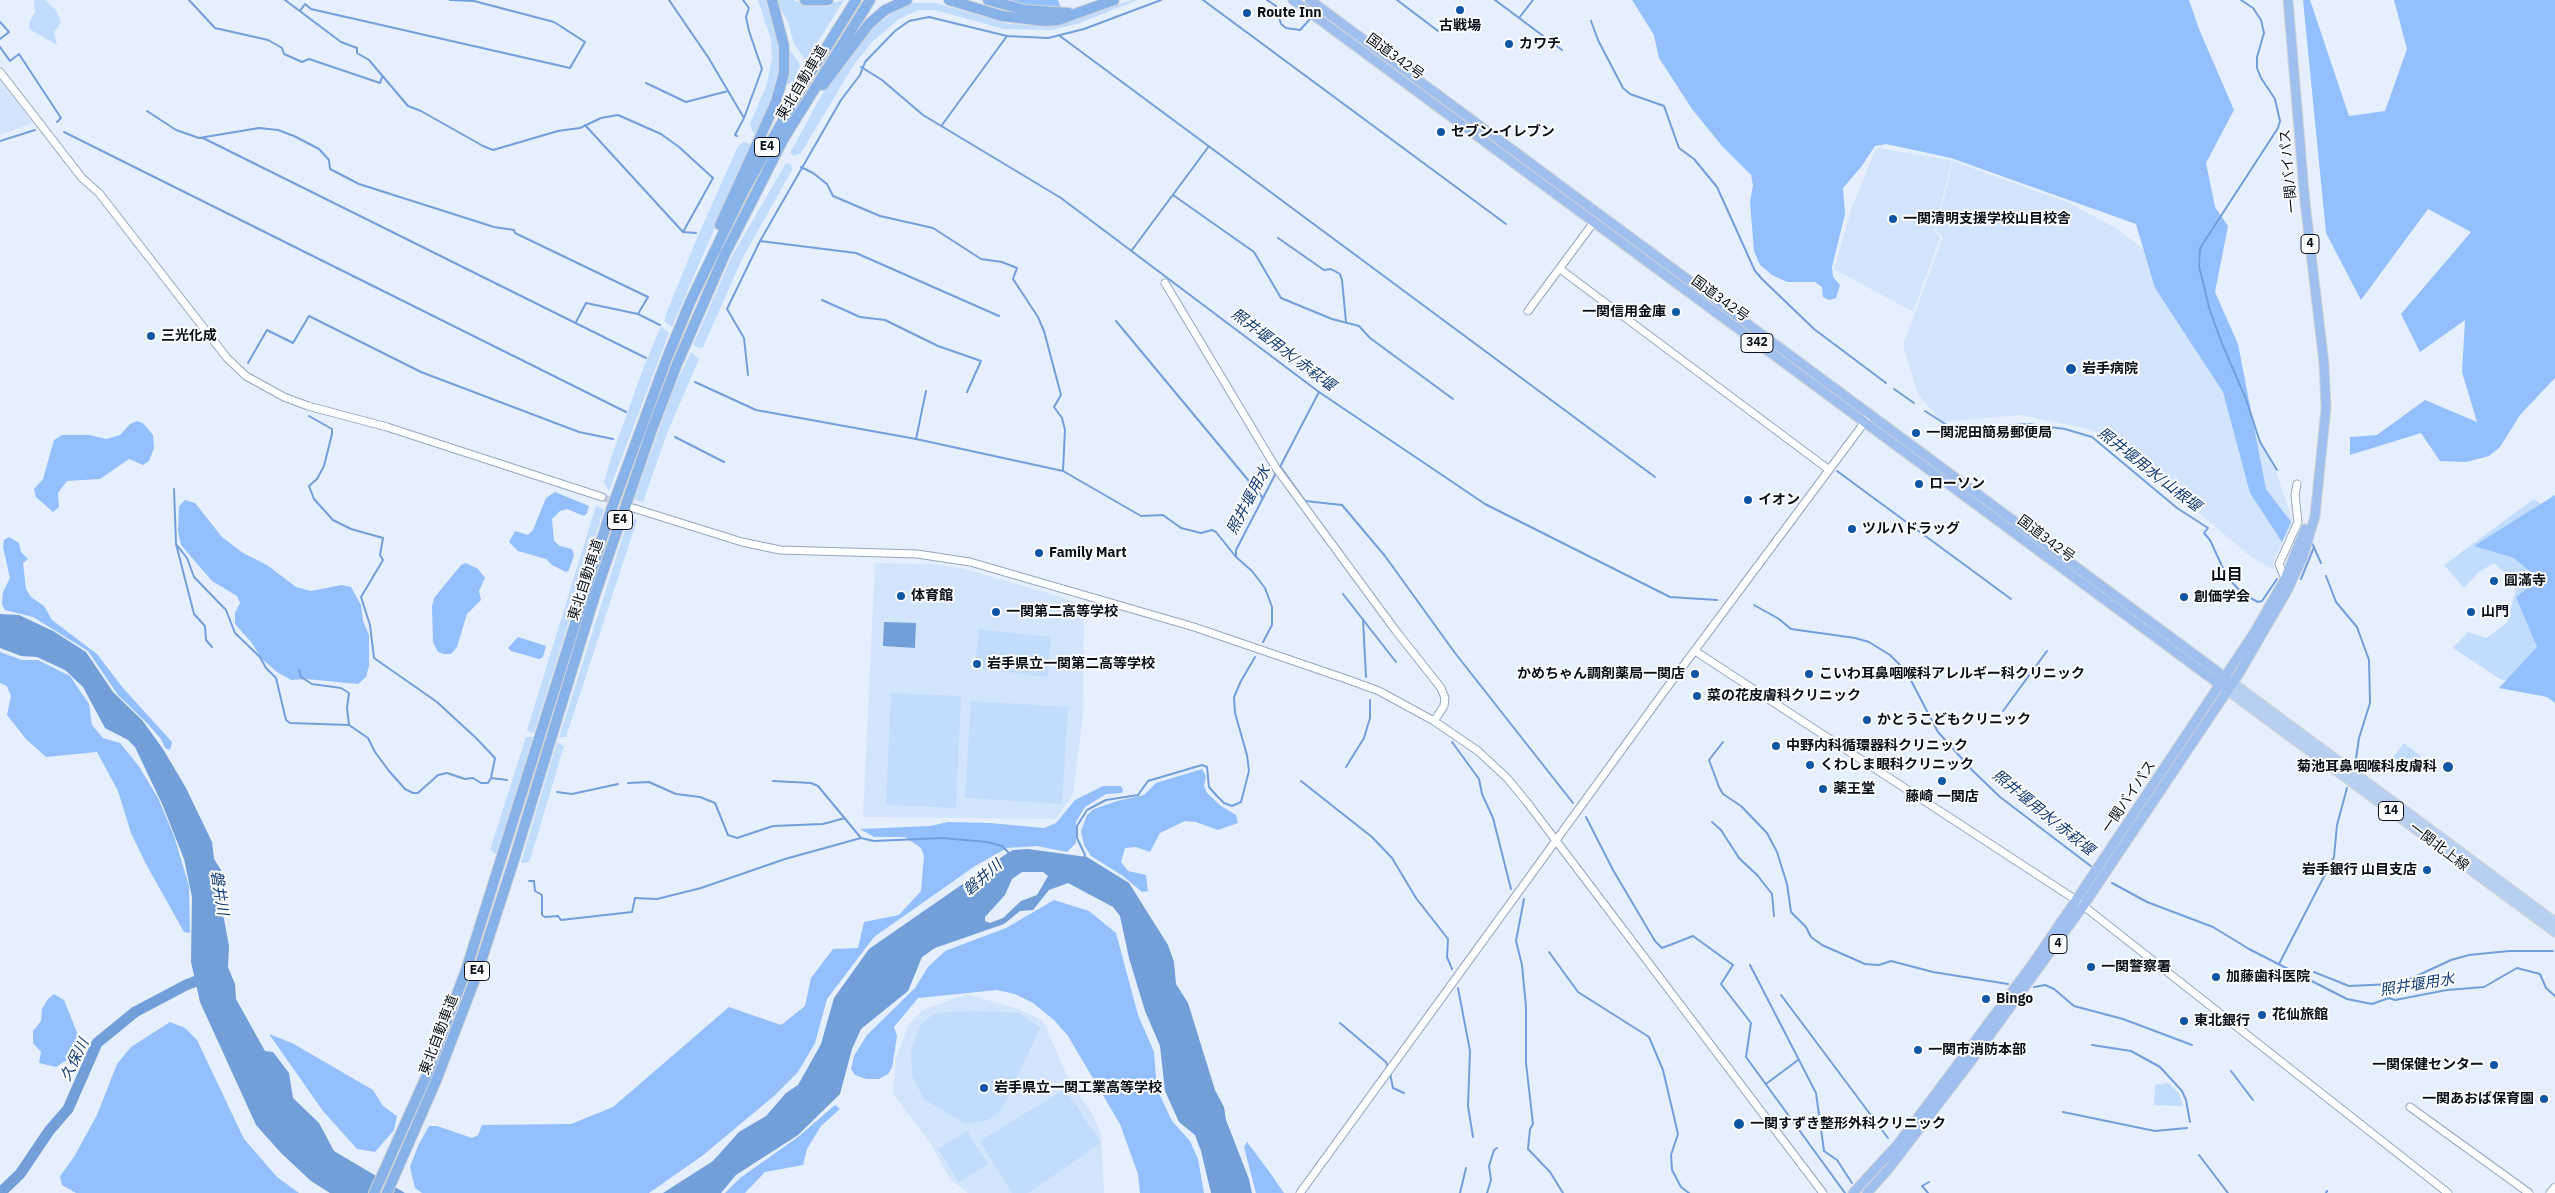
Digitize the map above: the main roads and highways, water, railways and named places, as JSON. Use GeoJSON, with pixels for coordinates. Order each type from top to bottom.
{"type":"FeatureCollection","features":[{"type":"Feature","properties":{"kind":"highway"},"geometry":{"type":"LineString","coordinates":[[691,300],[732,197],[766,125],[780,90],[785,61],[784,46],[772,0]]}},
{"type":"Feature","properties":{"kind":"highway"},"geometry":{"type":"LineString","coordinates":[[805,0],[828,0]]}},
{"type":"Feature","properties":{"kind":"highway","name":"東北自動車道"},"geometry":{"type":"LineString","coordinates":[[374,1193],[412,1112],[446,1025],[503,858],[611,510],[639,429],[691,300],[735,208],[776,130],[856,0]]}},
{"type":"Feature","properties":{"kind":"highway","name":"東北自動車道"},"geometry":{"type":"LineString","coordinates":[[387,1193],[421,1117],[460,1020],[514,860],[595,595],[651,432],[701,306],[756,192],[814,88],[870,0]]}},
{"type":"Feature","properties":{"kind":"highway"},"geometry":{"type":"LineString","coordinates":[[756,192],[819,91],[858,36],[886,10],[907,0]]}},
{"type":"Feature","properties":{"kind":"highway"},"geometry":{"type":"LineString","coordinates":[[949,0],[1002,16],[1031,21],[1058,20],[1114,0]]}},
{"type":"Feature","properties":{"kind":"highway"},"geometry":{"type":"LineString","coordinates":[[988,0],[1025,10],[1075,14]]}},
{"type":"Feature","properties":{"kind":"highway","name":"国道342号"},"geometry":{"type":"LineString","coordinates":[[1294,0],[1594,222],[1867,418]]}},
{"type":"Feature","properties":{"kind":"highway","name":"国道342号"},"geometry":{"type":"LineString","coordinates":[[1310,0],[1867,418],[2226,684]]}},
{"type":"Feature","properties":{"kind":"highway","name":"一関バイパス"},"geometry":{"type":"LineString","coordinates":[[1867,1193],[1892,1165],[1969,1064],[2080,903],[2277,609],[2303,556],[2315,516],[2326,408],[2324,364],[2305,202],[2288,0]]}},
{"type":"Feature","properties":{"kind":"highway","name":"一関バイパス"},"geometry":{"type":"LineString","coordinates":[[2226,684],[2285,579],[2302,539],[2318,488]]}},
{"type":"Feature","properties":{"kind":"highway","name":"一関バイパス"},"geometry":{"type":"LineString","coordinates":[[1853,1193],[1898,1144],[2080,903]]}},
{"type":"Feature","properties":{"kind":"main road","name":"一関北上線"},"geometry":{"type":"LineString","coordinates":[[2226,684],[2555,922]]}},
{"type":"Feature","properties":{"kind":"main road","name":"一関北上線"},"geometry":{"type":"LineString","coordinates":[[2226,684],[2555,932]]}},
{"type":"Feature","properties":{"kind":"water","name":"磐井川"},"geometry":{"type":"Polygon","coordinates":[[[0,614],[19,615],[53,631],[86,652],[113,692],[142,720],[163,749],[186,788],[212,842],[214,859],[221,870],[221,903],[229,946],[228,967],[235,984],[236,999],[265,1051],[273,1052],[289,1073],[293,1098],[319,1123],[334,1151],[405,1193],[330,1193],[311,1181],[281,1153],[256,1125],[200,1002],[191,962],[192,897],[184,859],[163,806],[135,747],[128,740],[105,728],[83,687],[65,670],[37,657],[21,656],[0,648],[0,614]]]}},
{"type":"Feature","properties":{"kind":"water"},"geometry":{"type":"Polygon","coordinates":[[[884,622],[916,623],[915,648],[883,646],[884,622]]]}},
{"type":"Feature","properties":{"kind":"water","name":"磐井川"},"geometry":{"type":"Polygon","coordinates":[[[1028,849],[1087,857],[1129,883],[1168,945],[1174,962],[1176,984],[1188,1003],[1215,1090],[1224,1107],[1226,1120],[1249,1179],[1252,1193],[1211,1193],[1201,1151],[1195,1135],[1179,1122],[1165,1091],[1160,1046],[1145,1011],[1129,958],[1120,916],[1113,907],[1068,883],[1049,890],[1033,910],[1020,911],[1004,924],[935,948],[922,957],[908,991],[861,1029],[852,1049],[840,1094],[798,1135],[736,1175],[721,1193],[663,1193],[713,1161],[739,1132],[766,1116],[786,1093],[798,1085],[821,1044],[834,998],[869,949],[1013,850],[1028,849]],[[1022,872],[1012,879],[1005,895],[985,917],[985,921],[990,923],[1003,918],[1021,901],[1037,895],[1048,876],[1043,872],[1022,872]]]}},
{"type":"Feature","properties":{"kind":"waterway"},"geometry":{"type":"LineString","coordinates":[[189,0],[215,28],[268,40],[282,48],[284,54],[302,62],[309,59],[380,83],[382,77]]}},
{"type":"Feature","properties":{"kind":"waterway"},"geometry":{"type":"LineString","coordinates":[[285,0],[341,42],[357,48],[357,53],[369,60],[408,106],[421,111],[493,150],[558,131],[580,128],[601,118],[618,115],[661,134],[679,147],[713,178],[683,232]]}},
{"type":"Feature","properties":{"kind":"waterway"},"geometry":{"type":"LineString","coordinates":[[300,11],[305,4],[311,9],[570,68],[585,42],[554,22],[474,1],[450,0]]}},
{"type":"Feature","properties":{"kind":"waterway"},"geometry":{"type":"LineString","coordinates":[[669,0],[708,57],[744,118]]}},
{"type":"Feature","properties":{"kind":"waterway"},"geometry":{"type":"LineString","coordinates":[[737,136],[735,135],[744,118],[762,69],[746,17],[749,8],[743,0]]}},
{"type":"Feature","properties":{"kind":"waterway"},"geometry":{"type":"LineString","coordinates":[[748,375],[744,338],[727,309],[760,241],[841,100],[860,75],[865,62],[895,31],[909,21],[929,17],[1007,36],[1048,38],[1084,29],[1161,0]]}},
{"type":"Feature","properties":{"kind":"waterway"},"geometry":{"type":"LineString","coordinates":[[1203,0],[1506,224]]}},
{"type":"Feature","properties":{"kind":"waterway"},"geometry":{"type":"LineString","coordinates":[[1267,0],[1276,6],[1281,24],[1286,28],[1300,30],[1312,17]]}},
{"type":"Feature","properties":{"kind":"waterway"},"geometry":{"type":"LineString","coordinates":[[1397,0],[1438,31]]}},
{"type":"Feature","properties":{"kind":"waterway"},"geometry":{"type":"LineString","coordinates":[[1495,0],[1562,50]]}},
{"type":"Feature","properties":{"kind":"waterway"},"geometry":{"type":"LineString","coordinates":[[1519,18],[1533,0]]}},
{"type":"Feature","properties":{"kind":"waterway"},"geometry":{"type":"LineString","coordinates":[[2241,0],[2253,8],[2261,20],[2264,33],[2257,57],[2257,68],[2261,78],[2275,99],[2280,121],[2278,128],[2200,249],[2199,266],[2210,311],[2223,346],[2246,399],[2260,442],[2277,470]]}},
{"type":"Feature","properties":{"kind":"waterway","name":"照井堰用水/山根堰"},"geometry":{"type":"LineString","coordinates":[[1591,21],[1598,40],[1623,88],[1630,94],[1664,106],[1679,148],[1694,159],[1717,187],[1755,271],[1814,329],[1886,383]]}},
{"type":"Feature","properties":{"kind":"waterway"},"geometry":{"type":"LineString","coordinates":[[0,22],[9,32],[0,39]]}},
{"type":"Feature","properties":{"kind":"waterway"},"geometry":{"type":"LineString","coordinates":[[942,125],[1007,36]]}},
{"type":"Feature","properties":{"kind":"waterway"},"geometry":{"type":"LineString","coordinates":[[1060,36],[1655,477]]}},
{"type":"Feature","properties":{"kind":"waterway"},"geometry":{"type":"LineString","coordinates":[[0,47],[10,61],[19,54],[61,118],[57,122]]}},
{"type":"Feature","properties":{"kind":"waterway","name":"照井堰用水/赤萩堰"},"geometry":{"type":"LineString","coordinates":[[861,67],[882,80],[923,115],[1061,198],[1319,392],[1485,504],[1670,597],[1717,600]]}},
{"type":"Feature","properties":{"kind":"waterway"},"geometry":{"type":"LineString","coordinates":[[646,83],[686,102],[728,91]]}},
{"type":"Feature","properties":{"kind":"waterway"},"geometry":{"type":"LineString","coordinates":[[147,111],[176,130],[199,138],[259,128],[278,130],[294,136],[319,149],[329,160],[330,169],[359,184],[494,227],[514,230],[515,233],[648,297],[638,314]]}},
{"type":"Feature","properties":{"kind":"waterway"},"geometry":{"type":"LineString","coordinates":[[585,125],[683,232],[696,233]]}},
{"type":"Feature","properties":{"kind":"waterway"},"geometry":{"type":"LineString","coordinates":[[0,141],[35,130]]}},
{"type":"Feature","properties":{"kind":"waterway"},"geometry":{"type":"LineString","coordinates":[[64,132],[626,412]]}},
{"type":"Feature","properties":{"kind":"waterway"},"geometry":{"type":"LineString","coordinates":[[203,138],[646,358]]}},
{"type":"Feature","properties":{"kind":"waterway"},"geometry":{"type":"LineString","coordinates":[[1132,250],[1209,146]]}},
{"type":"Feature","properties":{"kind":"waterway"},"geometry":{"type":"LineString","coordinates":[[801,167],[813,173],[827,184],[833,196],[880,216],[933,228],[981,259],[1002,262],[1017,268],[1013,279],[1038,317],[1044,331],[1061,395],[1054,407],[1062,418],[1065,430],[1063,470]]}},
{"type":"Feature","properties":{"kind":"waterway"},"geometry":{"type":"LineString","coordinates":[[1173,195],[1254,252],[1281,298],[1332,319],[1359,326],[1370,338],[1453,399]]}},
{"type":"Feature","properties":{"kind":"waterway"},"geometry":{"type":"LineString","coordinates":[[1278,238],[1324,270],[1331,269],[1340,274],[1346,322]]}},
{"type":"Feature","properties":{"kind":"waterway"},"geometry":{"type":"LineString","coordinates":[[760,241],[856,253],[999,316]]}},
{"type":"Feature","properties":{"kind":"waterway"},"geometry":{"type":"LineString","coordinates":[[822,300],[860,317],[885,320],[938,346],[981,361],[967,392]]}},
{"type":"Feature","properties":{"kind":"waterway"},"geometry":{"type":"LineString","coordinates":[[576,322],[586,303],[638,314],[660,325]]}},
{"type":"Feature","properties":{"kind":"waterway"},"geometry":{"type":"LineString","coordinates":[[248,363],[267,330],[293,343],[309,316],[421,372],[579,432],[613,439]]}},
{"type":"Feature","properties":{"kind":"waterway"},"geometry":{"type":"LineString","coordinates":[[1116,321],[1263,498]]}},
{"type":"Feature","properties":{"kind":"waterway"},"geometry":{"type":"LineString","coordinates":[[695,382],[756,410],[916,439],[1063,471],[1141,516],[1163,515],[1181,528],[1201,533],[1212,530],[1216,532],[1236,557]]}},
{"type":"Feature","properties":{"kind":"waterway","name":"照井堰用水/山根堰"},"geometry":{"type":"LineString","coordinates":[[1894,389],[1914,403]]}},
{"type":"Feature","properties":{"kind":"waterway"},"geometry":{"type":"LineString","coordinates":[[916,439],[926,391]]}},
{"type":"Feature","properties":{"kind":"waterway","name":"照井堰用水"},"geometry":{"type":"LineString","coordinates":[[1281,465],[1319,392]]}},
{"type":"Feature","properties":{"kind":"waterway","name":"照井堰用水/山根堰"},"geometry":{"type":"LineString","coordinates":[[1925,411],[1953,429],[2028,424],[2065,429],[2092,437],[2177,508],[2208,528],[2204,533],[2210,540],[2227,577],[2243,594],[2258,602],[2262,601],[2277,579]]}},
{"type":"Feature","properties":{"kind":"waterway"},"geometry":{"type":"LineString","coordinates":[[309,416],[332,429],[324,466],[317,479],[309,486],[314,499],[333,520],[351,529],[383,538],[380,555],[383,560],[361,597],[370,625],[374,658],[437,702],[476,738],[495,758],[491,778]]}},
{"type":"Feature","properties":{"kind":"waterway"},"geometry":{"type":"LineString","coordinates":[[675,437],[724,462]]}},
{"type":"Feature","properties":{"kind":"waterway"},"geometry":{"type":"LineString","coordinates":[[1280,466],[1305,501],[1342,505],[1385,556],[1455,653],[1573,803]]}},
{"type":"Feature","properties":{"kind":"waterway","name":"照井堰用水"},"geometry":{"type":"LineString","coordinates":[[1263,642],[1272,625],[1272,607],[1265,588],[1252,571],[1236,557],[1236,550],[1277,471]]}},
{"type":"Feature","properties":{"kind":"waterway"},"geometry":{"type":"LineString","coordinates":[[1837,471],[2011,599]]}},
{"type":"Feature","properties":{"kind":"waterway"},"geometry":{"type":"LineString","coordinates":[[174,489],[176,544],[194,614],[205,626],[206,640],[212,647]]}},
{"type":"Feature","properties":{"kind":"waterway"},"geometry":{"type":"LineString","coordinates":[[2312,543],[2321,563]]}},
{"type":"Feature","properties":{"kind":"waterway"},"geometry":{"type":"LineString","coordinates":[[176,544],[187,558],[194,577],[226,610],[235,633],[260,657],[266,668],[276,678],[286,720],[290,723],[349,725]]}},
{"type":"Feature","properties":{"kind":"waterway","name":"照井堰用水/山根堰"},"geometry":{"type":"LineString","coordinates":[[2301,579],[2314,547]]}},
{"type":"Feature","properties":{"kind":"waterway"},"geometry":{"type":"LineString","coordinates":[[2326,576],[2336,602],[2357,627],[2369,660],[2370,703],[2359,738],[2355,766]]}},
{"type":"Feature","properties":{"kind":"waterway"},"geometry":{"type":"LineString","coordinates":[[1343,594],[1396,662]]}},
{"type":"Feature","properties":{"kind":"waterway","name":"照井堰用水/赤萩堰"},"geometry":{"type":"LineString","coordinates":[[1754,605],[1779,619],[1791,629],[1855,638],[1869,642],[1890,655],[1906,671],[1938,732],[1973,771],[2000,797],[2092,867]]}},
{"type":"Feature","properties":{"kind":"waterway"},"geometry":{"type":"LineString","coordinates":[[1363,619],[1366,677]]}},
{"type":"Feature","properties":{"kind":"waterway"},"geometry":{"type":"LineString","coordinates":[[2003,711],[2047,651]]}},
{"type":"Feature","properties":{"kind":"waterway","name":"照井堰用水"},"geometry":{"type":"LineString","coordinates":[[1084,858],[1085,855],[1077,838],[1077,826],[1087,810],[1106,800],[1138,795],[1148,781],[1202,765],[1207,767],[1209,787],[1224,803],[1232,806],[1241,802],[1249,771],[1247,755],[1235,713],[1234,697],[1255,657]]}},
{"type":"Feature","properties":{"kind":"waterway"},"geometry":{"type":"LineString","coordinates":[[299,670],[301,677],[312,684],[341,688],[349,693],[347,708],[349,725],[368,738],[375,752],[405,789],[418,793],[438,775],[447,773],[465,779],[473,778],[481,783],[488,783],[491,778],[507,780]]}},
{"type":"Feature","properties":{"kind":"waterway"},"geometry":{"type":"LineString","coordinates":[[1346,767],[1364,738],[1370,718],[1370,700]]}},
{"type":"Feature","properties":{"kind":"waterway"},"geometry":{"type":"LineString","coordinates":[[1452,742],[1479,779],[1482,794],[1493,818],[1511,889]]}},
{"type":"Feature","properties":{"kind":"waterway"},"geometry":{"type":"LineString","coordinates":[[1723,742],[1709,760],[1719,787],[1723,794],[1741,806],[1767,833],[1777,852],[1787,884],[1791,912],[1806,927],[1811,937],[1822,945],[1865,964],[1879,965],[1891,961],[1933,972],[2008,984]]}},
{"type":"Feature","properties":{"kind":"waterway"},"geometry":{"type":"LineString","coordinates":[[773,781],[811,783],[818,786],[861,838],[874,841],[942,838],[987,842],[1002,846],[1009,853]]}},
{"type":"Feature","properties":{"kind":"waterway"},"geometry":{"type":"LineString","coordinates":[[1301,781],[1372,837],[1392,858],[1416,898],[1448,939],[1447,957],[1452,969]]}},
{"type":"Feature","properties":{"kind":"waterway"},"geometry":{"type":"LineString","coordinates":[[628,783],[649,782],[676,794],[700,797],[715,803],[728,835],[737,838],[773,826],[823,824],[845,818]]}},
{"type":"Feature","properties":{"kind":"waterway"},"geometry":{"type":"LineString","coordinates":[[557,792],[572,794],[618,784]]}},
{"type":"Feature","properties":{"kind":"waterway"},"geometry":{"type":"LineString","coordinates":[[2279,964],[2334,857],[2337,825],[2347,788]]}},
{"type":"Feature","properties":{"kind":"waterway"},"geometry":{"type":"LineString","coordinates":[[1586,817],[1613,870],[1655,941],[1662,948],[1693,936],[1733,965],[1721,984],[1751,1023],[1746,1057],[1845,1193]]}},
{"type":"Feature","properties":{"kind":"waterway"},"geometry":{"type":"LineString","coordinates":[[1712,822],[1721,830],[1739,858],[1758,876],[1772,894],[1774,916]]}},
{"type":"Feature","properties":{"kind":"waterway"},"geometry":{"type":"LineString","coordinates":[[529,881],[534,881],[535,891],[542,895],[542,915],[545,917],[558,916],[561,920],[632,912],[635,898],[657,899],[701,888],[785,859],[861,838]]}},
{"type":"Feature","properties":{"kind":"waterway","name":"照井堰用水"},"geometry":{"type":"LineString","coordinates":[[2112,883],[2147,902],[2213,927],[2249,949],[2347,999],[2372,1004],[2389,998],[2395,1000],[2447,990],[2484,987],[2517,968],[2540,974],[2546,988],[2555,996]]}},
{"type":"Feature","properties":{"kind":"waterway"},"geometry":{"type":"LineString","coordinates":[[1524,899],[1516,941],[1522,965],[1526,1007],[1526,1063],[1533,1124],[1530,1129],[1528,1149],[1550,1172],[1563,1193]]}},
{"type":"Feature","properties":{"kind":"waterway"},"geometry":{"type":"LineString","coordinates":[[2314,972],[2349,986],[2392,984],[2408,980],[2451,960],[2469,955],[2509,951],[2553,951]]}},
{"type":"Feature","properties":{"kind":"waterway"},"geometry":{"type":"LineString","coordinates":[[1549,952],[1578,992],[1649,1037],[1663,1070],[1678,1134],[1671,1155],[1672,1170],[1681,1187],[1689,1193]]}},
{"type":"Feature","properties":{"kind":"waterway"},"geometry":{"type":"LineString","coordinates":[[1750,965],[1816,1093],[1824,1151],[1837,1160],[1852,1183]]}},
{"type":"Feature","properties":{"kind":"waterway","name":"久保川"},"geometry":{"type":"LineString","coordinates":[[0,1193],[20,1174],[49,1131],[68,1109],[97,1043],[135,1012],[186,985],[209,976]]}},
{"type":"Feature","properties":{"kind":"waterway"},"geometry":{"type":"LineString","coordinates":[[2034,987],[2045,985],[2054,989],[2074,1006],[2123,1019],[2192,1045]]}},
{"type":"Feature","properties":{"kind":"waterway"},"geometry":{"type":"LineString","coordinates":[[1458,988],[1470,1051],[1468,1106],[1473,1137]]}},
{"type":"Feature","properties":{"kind":"waterway"},"geometry":{"type":"LineString","coordinates":[[1781,995],[1888,1138]]}},
{"type":"Feature","properties":{"kind":"waterway"},"geometry":{"type":"LineString","coordinates":[[1340,1023],[1386,1062],[1389,1069]]}},
{"type":"Feature","properties":{"kind":"waterway"},"geometry":{"type":"LineString","coordinates":[[2092,1045],[2131,1051],[2160,1067],[2182,1091],[2186,1100],[2190,1122]]}},
{"type":"Feature","properties":{"kind":"waterway"},"geometry":{"type":"LineString","coordinates":[[1766,1084],[1798,1060]]}},
{"type":"Feature","properties":{"kind":"waterway"},"geometry":{"type":"LineString","coordinates":[[2231,1071],[2253,1100]]}},
{"type":"Feature","properties":{"kind":"waterway"},"geometry":{"type":"LineString","coordinates":[[1390,1073],[1393,1088],[1404,1093]]}},
{"type":"Feature","properties":{"kind":"waterway"},"geometry":{"type":"LineString","coordinates":[[2063,1112],[2155,1131],[2187,1128]]}},
{"type":"Feature","properties":{"kind":"waterway"},"geometry":{"type":"LineString","coordinates":[[1487,1193],[1491,1180],[1489,1166],[1494,1150],[1497,1148]]}},
{"type":"Feature","properties":{"kind":"waterway"},"geometry":{"type":"LineString","coordinates":[[2199,1155],[2228,1193]]}},
{"type":"Feature","properties":{"kind":"waterway"},"geometry":{"type":"LineString","coordinates":[[1460,1193],[1466,1168]]}},
{"type":"Feature","properties":{"kind":"waterway"},"geometry":{"type":"LineString","coordinates":[[1928,1193],[1922,1186],[1929,1182]]}},
{"type":"Feature","properties":{"kind":"tunnel"},"geometry":{"type":"LineString","coordinates":[[602,497],[630,507]]}},
{"type":"Feature","properties":{"kind":"place","name":"古戦場"},"geometry":{"type":"Point","coordinates":[1460,10]}},
{"type":"Feature","properties":{"kind":"place","name":"Route Inn"},"geometry":{"type":"Point","coordinates":[1247,13]}},
{"type":"Feature","properties":{"kind":"place","name":"カワチ"},"geometry":{"type":"Point","coordinates":[1509,44]}},
{"type":"Feature","properties":{"kind":"place","name":"セブン-イレブン"},"geometry":{"type":"Point","coordinates":[1441,132]}},
{"type":"Feature","properties":{"kind":"place","name":"一関清明支援学校山目校舎"},"geometry":{"type":"Point","coordinates":[1893,219]}},
{"type":"Feature","properties":{"kind":"place","name":"一関信用金庫"},"geometry":{"type":"Point","coordinates":[1676,312]}},
{"type":"Feature","properties":{"kind":"place","name":"三光化成"},"geometry":{"type":"Point","coordinates":[151,336]}},
{"type":"Feature","properties":{"kind":"place","name":"岩手病院"},"geometry":{"type":"Point","coordinates":[2071,369]}},
{"type":"Feature","properties":{"kind":"place","name":"一関泥田簡易郵便局"},"geometry":{"type":"Point","coordinates":[1916,433]}},
{"type":"Feature","properties":{"kind":"place","name":"ローソン"},"geometry":{"type":"Point","coordinates":[1919,484]}},
{"type":"Feature","properties":{"kind":"place","name":"イオン"},"geometry":{"type":"Point","coordinates":[1748,500]}},
{"type":"Feature","properties":{"kind":"place","name":"ツルハドラッグ"},"geometry":{"type":"Point","coordinates":[1852,529]}},
{"type":"Feature","properties":{"kind":"place","name":"Family Mart"},"geometry":{"type":"Point","coordinates":[1039,553]}},
{"type":"Feature","properties":{"kind":"place","name":"圓滿寺"},"geometry":{"type":"Point","coordinates":[2494,581]}},
{"type":"Feature","properties":{"kind":"place","name":"体育館"},"geometry":{"type":"Point","coordinates":[901,596]}},
{"type":"Feature","properties":{"kind":"place","name":"創価学会"},"geometry":{"type":"Point","coordinates":[2184,597]}},
{"type":"Feature","properties":{"kind":"place","name":"一関第二高等学校"},"geometry":{"type":"Point","coordinates":[996,612]}},
{"type":"Feature","properties":{"kind":"place","name":"山門"},"geometry":{"type":"Point","coordinates":[2471,612]}},
{"type":"Feature","properties":{"kind":"place","name":"岩手県立一関第二高等学校"},"geometry":{"type":"Point","coordinates":[977,664]}},
{"type":"Feature","properties":{"kind":"place","name":"かめちゃん調剤薬局一関店"},"geometry":{"type":"Point","coordinates":[1695,674]}},
{"type":"Feature","properties":{"kind":"place","name":"こいわ耳鼻咽喉科アレルギー科クリニック"},"geometry":{"type":"Point","coordinates":[1809,674]}},
{"type":"Feature","properties":{"kind":"place","name":"菜の花皮膚科クリニック"},"geometry":{"type":"Point","coordinates":[1697,696]}},
{"type":"Feature","properties":{"kind":"place","name":"かとうこどもクリニック"},"geometry":{"type":"Point","coordinates":[1867,720]}},
{"type":"Feature","properties":{"kind":"place","name":"中野内科循環器科クリニック"},"geometry":{"type":"Point","coordinates":[1776,746]}},
{"type":"Feature","properties":{"kind":"place","name":"くわしま眼科クリニック"},"geometry":{"type":"Point","coordinates":[1810,765]}},
{"type":"Feature","properties":{"kind":"place","name":"菊池耳鼻咽喉科皮膚科"},"geometry":{"type":"Point","coordinates":[2448,767]}},
{"type":"Feature","properties":{"kind":"place","name":"藤崎 一関店"},"geometry":{"type":"Point","coordinates":[1942,781]}},
{"type":"Feature","properties":{"kind":"place","name":"薬王堂"},"geometry":{"type":"Point","coordinates":[1823,789]}},
{"type":"Feature","properties":{"kind":"place","name":"岩手銀行 山目支店"},"geometry":{"type":"Point","coordinates":[2427,870]}},
{"type":"Feature","properties":{"kind":"place","name":"一関警察署"},"geometry":{"type":"Point","coordinates":[2091,967]}},
{"type":"Feature","properties":{"kind":"place","name":"加藤歯科医院"},"geometry":{"type":"Point","coordinates":[2216,977]}},
{"type":"Feature","properties":{"kind":"place","name":"Bingo"},"geometry":{"type":"Point","coordinates":[1986,999]}},
{"type":"Feature","properties":{"kind":"place","name":"花仙旅館"},"geometry":{"type":"Point","coordinates":[2262,1015]}},
{"type":"Feature","properties":{"kind":"place","name":"東北銀行"},"geometry":{"type":"Point","coordinates":[2184,1021]}},
{"type":"Feature","properties":{"kind":"place","name":"一関市消防本部"},"geometry":{"type":"Point","coordinates":[1918,1050]}},
{"type":"Feature","properties":{"kind":"place","name":"一関保健センター"},"geometry":{"type":"Point","coordinates":[2494,1065]}},
{"type":"Feature","properties":{"kind":"place","name":"岩手県立一関工業高等学校"},"geometry":{"type":"Point","coordinates":[984,1088]}},
{"type":"Feature","properties":{"kind":"place","name":"一関あおば保育園"},"geometry":{"type":"Point","coordinates":[2544,1099]}},
{"type":"Feature","properties":{"kind":"place","name":"一関すずき整形外科クリニック"},"geometry":{"type":"Point","coordinates":[1739,1124]}},
{"type":"Feature","properties":{"kind":"district","name":"山目"},"geometry":{"type":"Point","coordinates":[2227,575]}}]}
